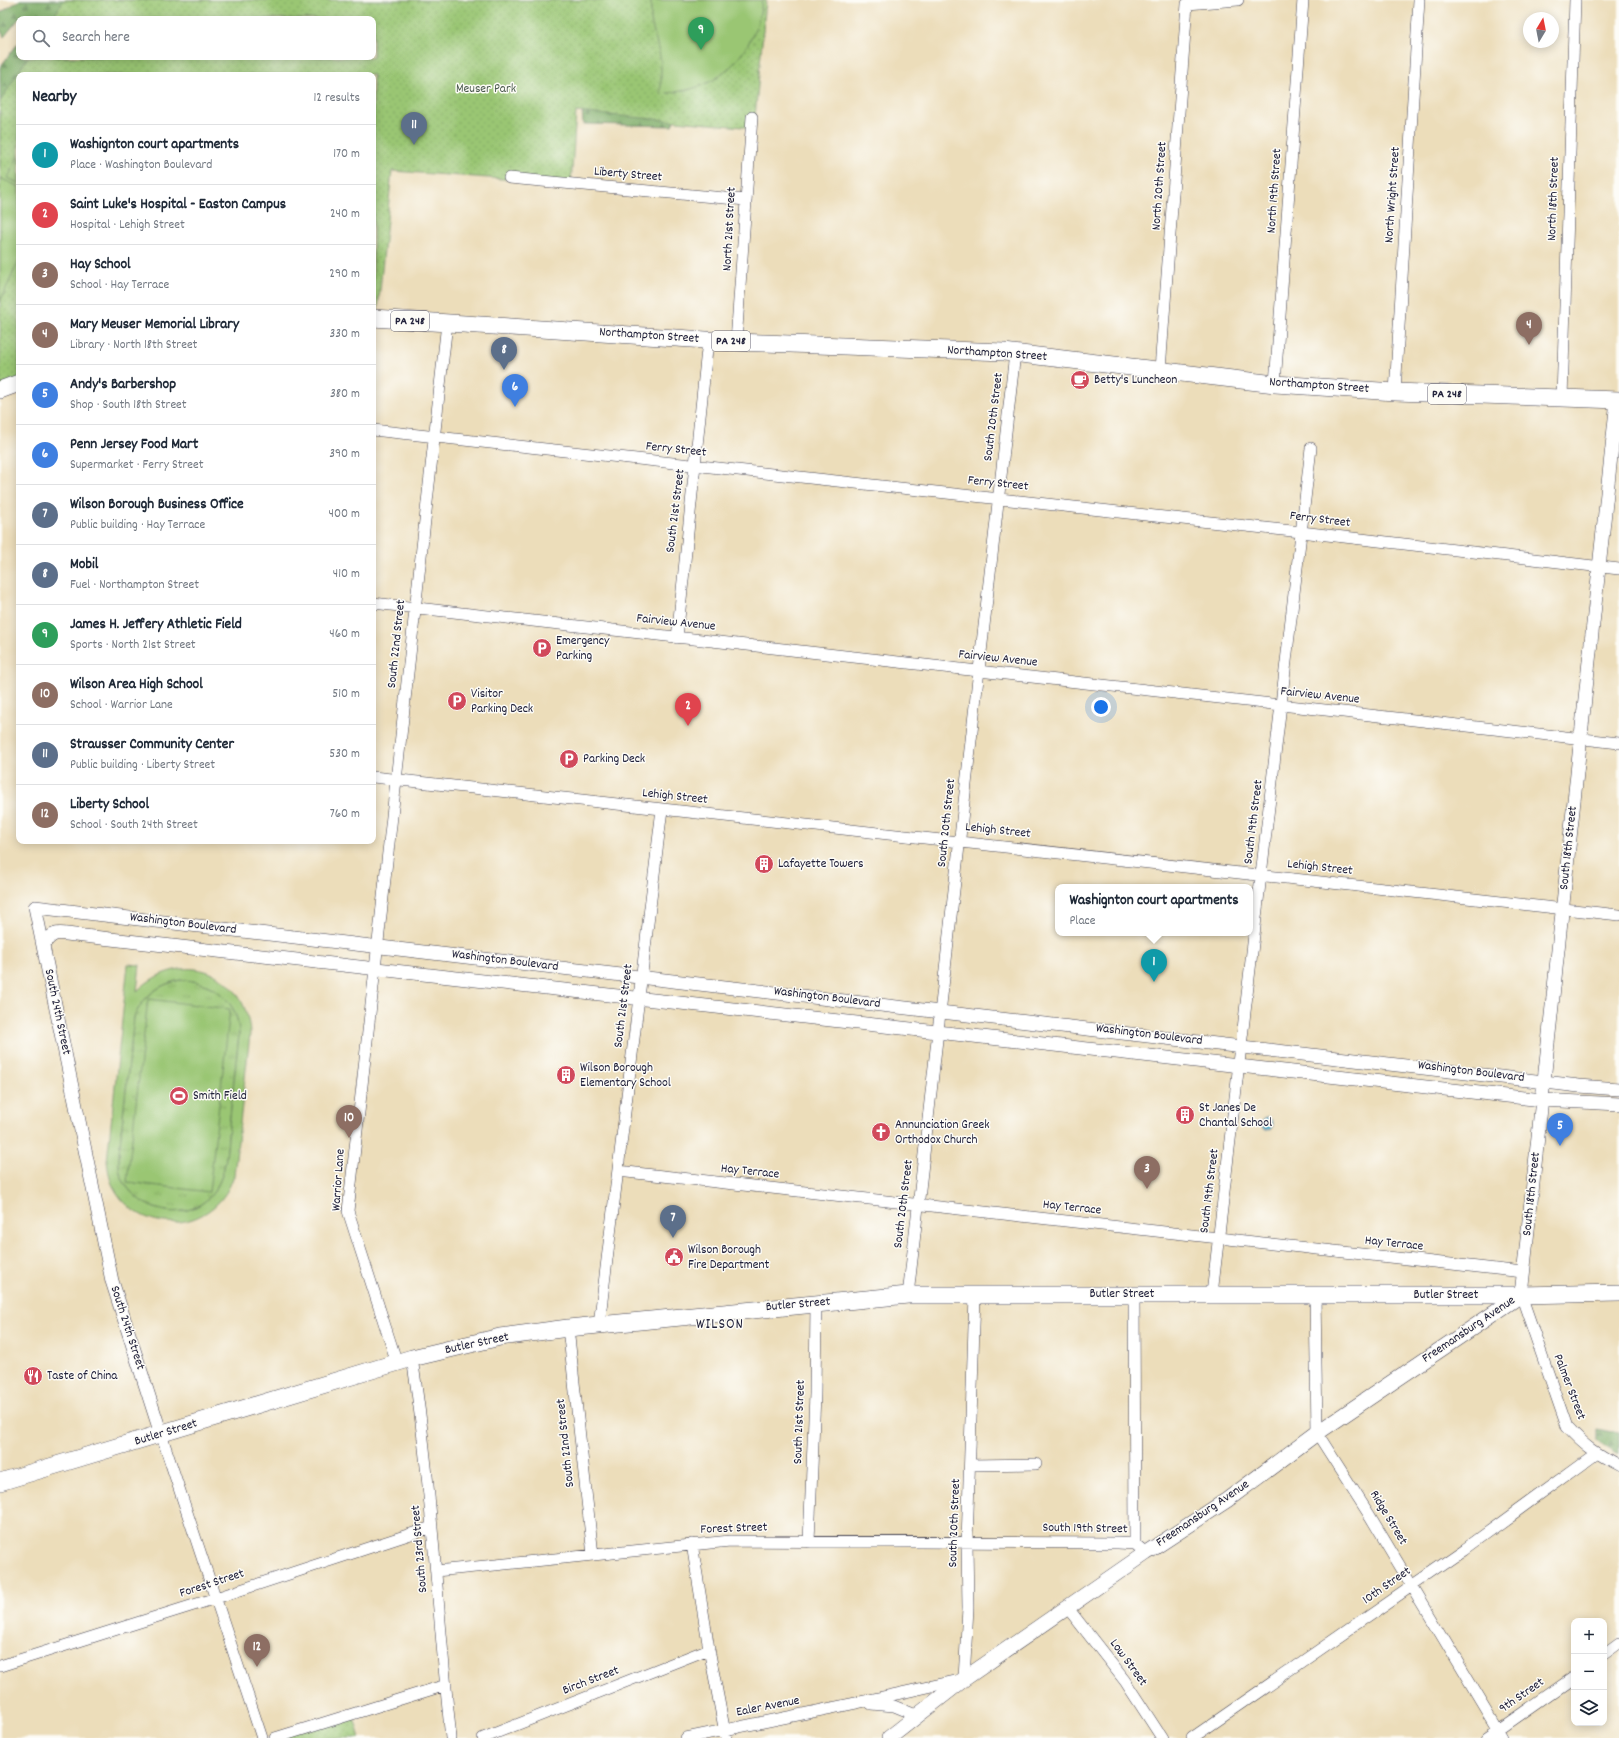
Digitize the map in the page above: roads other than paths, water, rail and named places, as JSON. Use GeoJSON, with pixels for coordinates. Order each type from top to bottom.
{"type":"FeatureCollection","features":[{"type":"Feature","properties":{"kind":"main road","name":"Northampton Street"},"geometry":{"type":"LineString","coordinates":[[376,318],[736,342],[1015,353],[1275,384],[1395,392],[1618,400]]}},
{"type":"Feature","properties":{"kind":"main road"},"geometry":{"type":"LineString","coordinates":[[0,390],[16,384]]}},
{"type":"Feature","properties":{"kind":"main road","name":"Butler Street"},"geometry":{"type":"LineString","coordinates":[[0,1482],[404,1360],[500,1338],[568,1328],[908,1295],[1521,1295],[1619,1293]]}},
{"type":"Feature","properties":{"kind":"main road","name":"Freemansburg Avenue"},"geometry":{"type":"LineString","coordinates":[[890,1737],[916,1715],[964,1679],[1068,1607],[1140,1548],[1227,1500],[1317,1433],[1521,1295]]}},
{"type":"Feature","properties":{"kind":"street","name":"North 20th Street"},"geometry":{"type":"LineString","coordinates":[[1160,370],[1187,4],[1238,0]]}},
{"type":"Feature","properties":{"kind":"street","name":"North 19th Street"},"geometry":{"type":"LineString","coordinates":[[1275,384],[1303,0]]}},
{"type":"Feature","properties":{"kind":"street","name":"North Wright Street"},"geometry":{"type":"LineString","coordinates":[[1395,392],[1419,0]]}},
{"type":"Feature","properties":{"kind":"street","name":"North 18th Street"},"geometry":{"type":"LineString","coordinates":[[1562,398],[1575,0]]}},
{"type":"Feature","properties":{"kind":"street","name":"North 21st Street"},"geometry":{"type":"LineString","coordinates":[[736,342],[752,118]]}},
{"type":"Feature","properties":{"kind":"street","name":"Liberty Street"},"geometry":{"type":"LineString","coordinates":[[509,178],[746,200]]}},
{"type":"Feature","properties":{"kind":"street","name":"South 22nd Street"},"geometry":{"type":"LineString","coordinates":[[375,969],[447,323]]}},
{"type":"Feature","properties":{"kind":"street","name":"South 21st Street"},"geometry":{"type":"LineString","coordinates":[[677,638],[708,340]]}},
{"type":"Feature","properties":{"kind":"street","name":"South 20th Street"},"geometry":{"type":"LineString","coordinates":[[908,1295],[1015,353]]}},
{"type":"Feature","properties":{"kind":"street","name":"South 18th Street"},"geometry":{"type":"LineString","coordinates":[[1521,1295],[1618,400]]}},
{"type":"Feature","properties":{"kind":"street","name":"Ferry Street"},"geometry":{"type":"LineString","coordinates":[[376,430],[998,498],[1619,569]]}},
{"type":"Feature","properties":{"kind":"street","name":"South 19th Street"},"geometry":{"type":"LineString","coordinates":[[1212,1294],[1311,448]]}},
{"type":"Feature","properties":{"kind":"street","name":"Fairview Avenue"},"geometry":{"type":"LineString","coordinates":[[376,604],[1619,743]]}},
{"type":"Feature","properties":{"kind":"street","name":"Lehigh Street"},"geometry":{"type":"LineString","coordinates":[[376,777],[1619,915]]}},
{"type":"Feature","properties":{"kind":"street","name":"South 21st Street"},"geometry":{"type":"LineString","coordinates":[[599,1325],[662,809]]}},
{"type":"Feature","properties":{"kind":"street","name":"Washington Boulevard"},"geometry":{"type":"LineString","coordinates":[[35,907],[1619,1089]]}},
{"type":"Feature","properties":{"kind":"street","name":"South 24th Street"},"geometry":{"type":"LineString","coordinates":[[35,907],[112,1280],[262,1738]]}},
{"type":"Feature","properties":{"kind":"street","name":"Washington Boulevard"},"geometry":{"type":"LineString","coordinates":[[43,945],[50,936],[56,933],[1542,1100],[1619,1104]]}},
{"type":"Feature","properties":{"kind":"street","name":"Warrior Lane"},"geometry":{"type":"LineString","coordinates":[[375,969],[348,1212],[404,1360]]}},
{"type":"Feature","properties":{"kind":"street","name":"Hay Terrace"},"geometry":{"type":"LineString","coordinates":[[618,1171],[1523,1272]]}},
{"type":"Feature","properties":{"kind":"street","name":"South 19th Street"},"geometry":{"type":"LineString","coordinates":[[1035,1542],[1140,1548],[1134,1294]]}},
{"type":"Feature","properties":{"kind":"street"},"geometry":{"type":"LineString","coordinates":[[1315,1294],[1317,1433]]}},
{"type":"Feature","properties":{"kind":"street","name":"South 20th Street"},"geometry":{"type":"LineString","coordinates":[[964,1679],[968,1608],[967,1543],[975,1295]]}},
{"type":"Feature","properties":{"kind":"street","name":"Palmer Street"},"geometry":{"type":"LineString","coordinates":[[1521,1295],[1567,1427],[1595,1454],[1619,1466]]}},
{"type":"Feature","properties":{"kind":"street","name":"South 21st Street"},"geometry":{"type":"LineString","coordinates":[[809,1542],[815,1394],[816,1303]]}},
{"type":"Feature","properties":{"kind":"street","name":"South 22nd Street"},"geometry":{"type":"LineString","coordinates":[[568,1328],[593,1555]]}},
{"type":"Feature","properties":{"kind":"street","name":"South 23rd Street"},"geometry":{"type":"LineString","coordinates":[[404,1360],[418,1400],[432,1527],[452,1738]]}},
{"type":"Feature","properties":{"kind":"street","name":"Ridge Street"},"geometry":{"type":"LineString","coordinates":[[1317,1433],[1412,1585],[1501,1734]]}},
{"type":"Feature","properties":{"kind":"street","name":"10th Street"},"geometry":{"type":"LineString","coordinates":[[1192,1738],[1465,1549],[1595,1454]]}},
{"type":"Feature","properties":{"kind":"street"},"geometry":{"type":"LineString","coordinates":[[970,1465],[1036,1464]]}},
{"type":"Feature","properties":{"kind":"street","name":"Forest Street"},"geometry":{"type":"LineString","coordinates":[[0,1666],[216,1598],[432,1527]]}},
{"type":"Feature","properties":{"kind":"street","name":"Forest Street"},"geometry":{"type":"LineString","coordinates":[[436,1571],[730,1541],[967,1543],[1035,1542]]}},
{"type":"Feature","properties":{"kind":"street"},"geometry":{"type":"LineString","coordinates":[[692,1544],[709,1649],[726,1734]]}},
{"type":"Feature","properties":{"kind":"street","name":"Low Street"},"geometry":{"type":"LineString","coordinates":[[1068,1607],[1124,1681],[1162,1738]]}},
{"type":"Feature","properties":{"kind":"street"},"geometry":{"type":"LineString","coordinates":[[1607,1654],[1619,1645]]}},
{"type":"Feature","properties":{"kind":"street","name":"Birch Street"},"geometry":{"type":"LineString","coordinates":[[483,1738],[709,1649]]}},
{"type":"Feature","properties":{"kind":"street","name":"Ealer Avenue"},"geometry":{"type":"LineString","coordinates":[[686,1738],[726,1734],[964,1679]]}},
{"type":"Feature","properties":{"kind":"street","name":"9th Street"},"geometry":{"type":"LineString","coordinates":[[1487,1738],[1501,1734],[1571,1679]]}},
{"type":"Feature","properties":{"kind":"street"},"geometry":{"type":"LineString","coordinates":[[275,1738],[446,1684]]}},
{"type":"Feature","properties":{"kind":"street","name":"Ealer Avenue"},"geometry":{"type":"LineString","coordinates":[[856,1703],[894,1706],[916,1715]]}},
{"type":"Feature","properties":{"kind":"water"},"geometry":{"type":"Polygon","coordinates":[[[1267,1118],[1271,1120],[1273,1124],[1271,1128],[1267,1130],[1263,1128],[1261,1124],[1263,1120],[1267,1118]]]}},
{"type":"Feature","properties":{"kind":"place","name":"James H. Jeffery Athletic Field"},"geometry":{"type":"Point","coordinates":[701,50]}},
{"type":"Feature","properties":{"kind":"place","name":"Strausser Community Center"},"geometry":{"type":"Point","coordinates":[414,145]}},
{"type":"Feature","properties":{"kind":"place","name":"Mary Meuser Memorial Library"},"geometry":{"type":"Point","coordinates":[1529,345]}},
{"type":"Feature","properties":{"kind":"place","name":"Mobil"},"geometry":{"type":"Point","coordinates":[504,370]}},
{"type":"Feature","properties":{"kind":"place","name":"Betty's Luncheon"},"geometry":{"type":"Point","coordinates":[1080,380]}},
{"type":"Feature","properties":{"kind":"place","name":"Penn Jersey Food Mart"},"geometry":{"type":"Point","coordinates":[515,407]}},
{"type":"Feature","properties":{"kind":"place","name":"Emergency Parking"},"geometry":{"type":"Point","coordinates":[542,648]}},
{"type":"Feature","properties":{"kind":"place","name":"Visitor Parking Deck"},"geometry":{"type":"Point","coordinates":[457,701]}},
{"type":"Feature","properties":{"kind":"place","name":"Saint Luke's Hospital - Easton Campus"},"geometry":{"type":"Point","coordinates":[688,726]}},
{"type":"Feature","properties":{"kind":"place","name":"Parking Deck"},"geometry":{"type":"Point","coordinates":[569,759]}},
{"type":"Feature","properties":{"kind":"place","name":"Lafayette Towers"},"geometry":{"type":"Point","coordinates":[764,864]}},
{"type":"Feature","properties":{"kind":"place","name":"Washignton court apartments"},"geometry":{"type":"Point","coordinates":[1154,982]}},
{"type":"Feature","properties":{"kind":"place","name":"Wilson Borough Elementary School"},"geometry":{"type":"Point","coordinates":[566,1075]}},
{"type":"Feature","properties":{"kind":"place","name":"Smith Field"},"geometry":{"type":"Point","coordinates":[179,1096]}},
{"type":"Feature","properties":{"kind":"place","name":"St Janes De Chantal School"},"geometry":{"type":"Point","coordinates":[1185,1115]}},
{"type":"Feature","properties":{"kind":"place","name":"Annunciation Greek Orthodox Church"},"geometry":{"type":"Point","coordinates":[881,1132]}},
{"type":"Feature","properties":{"kind":"place","name":"Wilson Area High School"},"geometry":{"type":"Point","coordinates":[349,1138]}},
{"type":"Feature","properties":{"kind":"place","name":"Andy's Barbershop"},"geometry":{"type":"Point","coordinates":[1560,1146]}},
{"type":"Feature","properties":{"kind":"place","name":"Hay School"},"geometry":{"type":"Point","coordinates":[1147,1189]}},
{"type":"Feature","properties":{"kind":"place","name":"Wilson Borough Business Office"},"geometry":{"type":"Point","coordinates":[673,1238]}},
{"type":"Feature","properties":{"kind":"place","name":"Wilson Borough Fire Department"},"geometry":{"type":"Point","coordinates":[674,1257]}},
{"type":"Feature","properties":{"kind":"place","name":"Taste of China"},"geometry":{"type":"Point","coordinates":[33,1376]}},
{"type":"Feature","properties":{"kind":"place","name":"Liberty School"},"geometry":{"type":"Point","coordinates":[257,1667]}},
{"type":"Feature","properties":{"kind":"district","name":"WILSON"},"geometry":{"type":"Point","coordinates":[720,1325]}},
{"type":"Feature","properties":{"kind":"park label","name":"Meuser Park"},"geometry":{"type":"Point","coordinates":[486,89]}}]}
